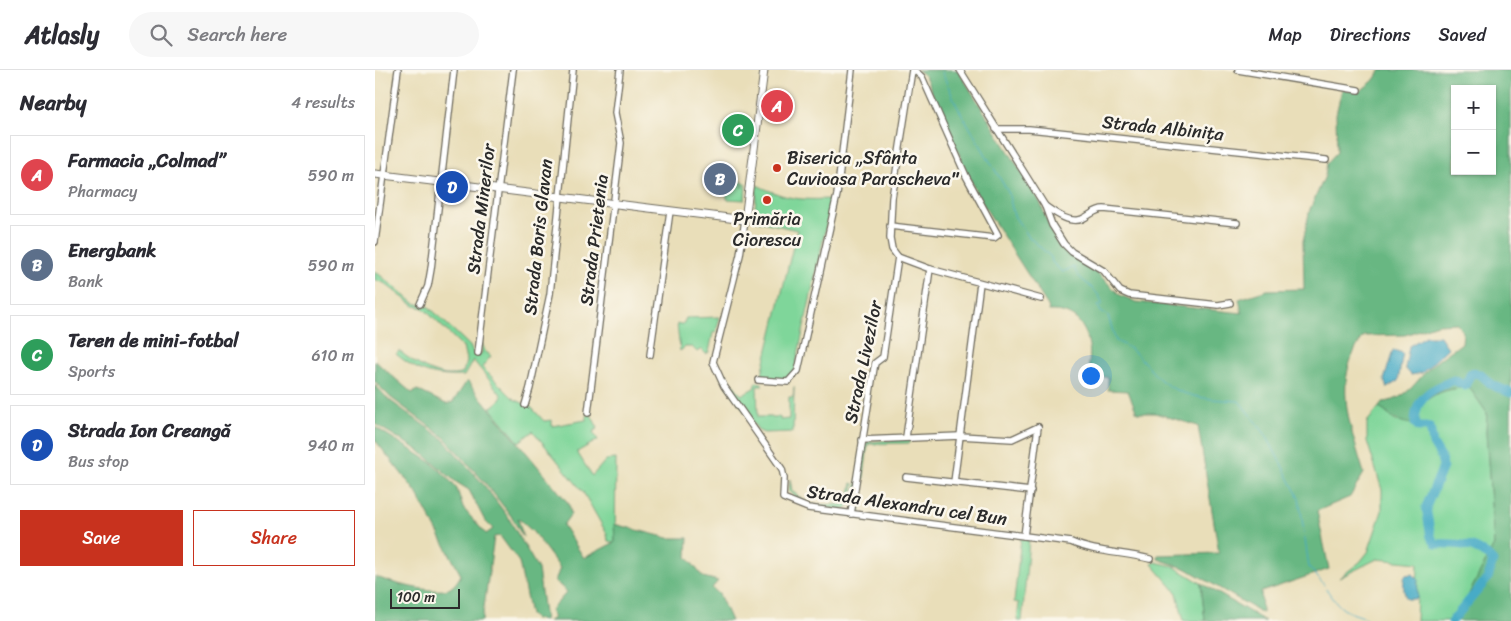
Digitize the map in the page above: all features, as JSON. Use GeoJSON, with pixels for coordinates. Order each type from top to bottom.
{"type":"FeatureCollection","features":[{"type":"Feature","properties":{"kind":"street"},"geometry":{"type":"LineString","coordinates":[[375,242],[398,70]]}},
{"type":"Feature","properties":{"kind":"street"},"geometry":{"type":"LineString","coordinates":[[421,304],[428,286],[454,70]]}},
{"type":"Feature","properties":{"kind":"street","name":"Strada Minerilor"},"geometry":{"type":"LineString","coordinates":[[478,353],[513,70]]}},
{"type":"Feature","properties":{"kind":"street","name":"Strada Boris Glavan"},"geometry":{"type":"LineString","coordinates":[[525,405],[550,294],[573,70]]}},
{"type":"Feature","properties":{"kind":"street","name":"Strada Prietenia"},"geometry":{"type":"LineString","coordinates":[[588,413],[621,143],[615,114],[620,70]]}},
{"type":"Feature","properties":{"kind":"street","name":"Strada Alexandru cel Bun"},"geometry":{"type":"LineString","coordinates":[[764,70],[740,254],[714,355],[715,369],[724,386],[782,469],[784,478],[783,498],[808,508],[1071,542],[1086,548],[1150,559]]}},
{"type":"Feature","properties":{"kind":"street"},"geometry":{"type":"LineString","coordinates":[[758,380],[788,382],[798,371],[837,195],[852,70]]}},
{"type":"Feature","properties":{"kind":"street"},"geometry":{"type":"LineString","coordinates":[[890,226],[976,236],[997,236],[997,231],[966,176],[922,77],[913,70]]}},
{"type":"Feature","properties":{"kind":"street","name":"Strada Livezilor"},"geometry":{"type":"LineString","coordinates":[[851,514],[875,363],[883,357],[898,257],[891,244],[892,198],[913,70]]}},
{"type":"Feature","properties":{"kind":"street"},"geometry":{"type":"LineString","coordinates":[[960,70],[1045,206],[1051,225],[1072,252],[1104,271],[1120,291],[1129,295],[1151,299],[1223,305],[1230,302]]}},
{"type":"Feature","properties":{"kind":"street"},"geometry":{"type":"LineString","coordinates":[[1238,70],[1358,90]]}},
{"type":"Feature","properties":{"kind":"street","name":"Strada Albinița"},"geometry":{"type":"LineString","coordinates":[[997,129],[1029,129],[1326,160]]}},
{"type":"Feature","properties":{"kind":"street"},"geometry":{"type":"LineString","coordinates":[[375,174],[745,220]]}},
{"type":"Feature","properties":{"kind":"street"},"geometry":{"type":"LineString","coordinates":[[1045,206],[1072,220],[1080,220],[1095,211],[1104,209],[1237,223]]}},
{"type":"Feature","properties":{"kind":"street"},"geometry":{"type":"LineString","coordinates":[[650,355],[671,211]]}},
{"type":"Feature","properties":{"kind":"street"},"geometry":{"type":"LineString","coordinates":[[898,257],[930,269],[1041,299]]}},
{"type":"Feature","properties":{"kind":"street"},"geometry":{"type":"LineString","coordinates":[[905,437],[930,269]]}},
{"type":"Feature","properties":{"kind":"street"},"geometry":{"type":"LineString","coordinates":[[954,482],[979,283]]}},
{"type":"Feature","properties":{"kind":"street"},"geometry":{"type":"LineString","coordinates":[[862,440],[960,436],[1012,439],[1038,428],[1024,536]]}},
{"type":"Feature","properties":{"kind":"street"},"geometry":{"type":"LineString","coordinates":[[906,477],[1031,491]]}},
{"type":"Feature","properties":{"kind":"green space"},"geometry":{"type":"Polygon","coordinates":[[[917,70],[958,70],[1040,202],[1053,236],[1061,249],[1087,263],[1120,295],[1136,302],[1242,313],[1239,299],[1267,290],[1304,289],[1303,241],[1310,209],[1325,176],[1327,163],[1337,152],[1336,114],[1342,89],[1359,92],[1373,81],[1381,70],[1511,70],[1511,621],[1448,621],[1467,598],[1494,545],[1486,432],[1487,413],[1469,387],[1446,390],[1428,399],[1418,410],[1419,423],[1402,422],[1379,407],[1383,402],[1400,397],[1436,362],[1462,343],[1463,332],[1456,323],[1437,324],[1405,335],[1364,336],[1354,352],[1348,369],[1346,403],[1353,438],[1364,473],[1350,497],[1317,511],[1329,569],[1261,592],[1262,613],[1187,569],[1158,559],[1158,555],[1219,553],[1198,426],[1155,413],[1137,413],[1128,391],[1108,390],[1108,378],[1102,376],[1088,378],[1090,350],[1081,325],[1065,313],[1049,311],[1048,306],[977,195],[925,76],[917,70]]]}},
{"type":"Feature","properties":{"kind":"green space"},"geometry":{"type":"Polygon","coordinates":[[[732,118],[746,119],[744,141],[730,140],[732,118]]]}},
{"type":"Feature","properties":{"kind":"green space"},"geometry":{"type":"Polygon","coordinates":[[[743,181],[742,188],[744,182],[746,183],[745,200],[727,199],[728,185],[743,181]]]}},
{"type":"Feature","properties":{"kind":"green space"},"geometry":{"type":"Polygon","coordinates":[[[757,185],[777,194],[794,198],[832,199],[794,373],[788,380],[761,378],[797,230],[754,220],[757,185]]]}},
{"type":"Feature","properties":{"kind":"green space"},"geometry":{"type":"Polygon","coordinates":[[[375,271],[414,303],[429,307],[470,346],[474,355],[482,353],[481,341],[485,351],[491,356],[482,367],[514,399],[531,407],[544,421],[552,420],[552,426],[586,420],[586,416],[590,413],[598,428],[593,432],[598,440],[577,452],[592,476],[606,460],[616,459],[615,543],[608,541],[607,534],[583,492],[533,431],[519,442],[490,407],[494,406],[502,397],[473,360],[464,376],[444,376],[420,370],[396,354],[399,351],[421,366],[446,375],[463,373],[466,361],[463,347],[423,308],[414,306],[384,283],[375,280],[375,271]]]}},
{"type":"Feature","properties":{"kind":"green space"},"geometry":{"type":"Polygon","coordinates":[[[720,317],[716,332],[713,333],[709,352],[706,354],[701,349],[697,352],[692,347],[685,347],[680,351],[677,324],[683,324],[686,318],[720,317]]]}},
{"type":"Feature","properties":{"kind":"green space"},"geometry":{"type":"Polygon","coordinates":[[[375,361],[412,393],[417,390],[446,404],[453,402],[467,381],[569,504],[571,514],[563,525],[584,558],[615,542],[614,524],[668,538],[688,538],[687,557],[703,577],[718,581],[712,588],[719,594],[731,621],[548,621],[554,618],[550,611],[567,592],[555,581],[560,568],[533,532],[518,518],[523,537],[511,516],[486,484],[445,438],[390,397],[375,382],[375,361]]]}},
{"type":"Feature","properties":{"kind":"green space"},"geometry":{"type":"Polygon","coordinates":[[[756,382],[762,383],[762,386],[757,386],[758,417],[780,417],[780,420],[789,419],[789,397],[793,397],[794,387],[793,432],[764,433],[759,431],[726,385],[733,384],[741,395],[754,388],[756,382]]]}},
{"type":"Feature","properties":{"kind":"green space"},"geometry":{"type":"Polygon","coordinates":[[[375,385],[388,399],[443,439],[484,485],[508,517],[538,569],[545,621],[535,619],[530,615],[519,562],[500,536],[494,537],[482,621],[375,621],[375,576],[411,587],[442,590],[453,586],[461,575],[416,492],[375,440],[375,427],[432,463],[457,489],[463,508],[486,534],[493,529],[485,521],[469,490],[456,482],[421,452],[375,424],[375,385]]]}},
{"type":"Feature","properties":{"kind":"green space"},"geometry":{"type":"Polygon","coordinates":[[[1469,387],[1487,413],[1486,432],[1494,545],[1467,598],[1448,621],[1416,621],[1418,563],[1377,559],[1339,578],[1360,562],[1368,552],[1382,511],[1382,490],[1367,441],[1367,422],[1379,407],[1396,421],[1419,422],[1418,410],[1428,399],[1440,392],[1469,387]]]}},
{"type":"Feature","properties":{"kind":"green space"},"geometry":{"type":"Polygon","coordinates":[[[910,439],[910,443],[868,444],[861,512],[857,511],[854,505],[862,446],[867,442],[910,439]]]}},
{"type":"Feature","properties":{"kind":"green space"},"geometry":{"type":"Polygon","coordinates":[[[790,479],[792,491],[809,505],[800,501],[789,490],[790,479]]]}},
{"type":"Feature","properties":{"kind":"green space"},"geometry":{"type":"Polygon","coordinates":[[[852,483],[854,484],[851,504],[845,510],[809,505],[848,504],[852,483]]]}},
{"type":"Feature","properties":{"kind":"green space"},"geometry":{"type":"Polygon","coordinates":[[[1021,538],[1029,540],[1022,621],[1017,621],[1019,603],[1014,602],[1021,538]]]}},
{"type":"Feature","properties":{"kind":"green space"},"geometry":{"type":"Polygon","coordinates":[[[1155,562],[1173,566],[1201,583],[1205,621],[1184,621],[1177,593],[1152,564],[1155,562]]]}},
{"type":"Feature","properties":{"kind":"green space"},"geometry":{"type":"Polygon","coordinates":[[[1201,583],[1265,621],[1205,621],[1201,583]]]}},
{"type":"Feature","properties":{"kind":"water"},"geometry":{"type":"Polygon","coordinates":[[[1426,336],[1440,336],[1448,348],[1422,373],[1411,375],[1405,368],[1409,346],[1426,336]]]}},
{"type":"Feature","properties":{"kind":"water"},"geometry":{"type":"Polygon","coordinates":[[[1393,350],[1403,353],[1398,381],[1387,388],[1384,380],[1393,350]]]}},
{"type":"Feature","properties":{"kind":"water"},"geometry":{"type":"Polygon","coordinates":[[[1412,574],[1418,580],[1417,599],[1407,599],[1404,591],[1404,578],[1405,575],[1412,574]]]}},
{"type":"Feature","properties":{"kind":"waterway"},"geometry":{"type":"LineString","coordinates":[[941,70],[957,106],[1008,192],[1014,216],[1029,237],[1051,257],[1052,262],[1062,272],[1074,267],[1079,277],[1098,294],[1102,305],[1098,306],[1101,312],[1108,316],[1116,341],[1137,355],[1162,381],[1171,387],[1189,395],[1239,401],[1266,435],[1299,498],[1309,567],[1324,585]]}},
{"type":"Feature","properties":{"kind":"waterway"},"geometry":{"type":"LineString","coordinates":[[1452,621],[1488,578],[1493,561],[1487,555],[1474,548],[1460,544],[1436,544],[1431,537],[1426,507],[1443,467],[1441,457],[1433,444],[1430,427],[1419,427],[1415,423],[1418,406],[1432,390],[1454,380],[1465,386],[1471,373],[1480,374],[1492,385],[1511,393]]}},
{"type":"Feature","properties":{"kind":"waterway"},"geometry":{"type":"LineString","coordinates":[[1326,589],[1344,609],[1370,621]]}},
{"type":"Feature","properties":{"kind":"place","name":"Farmacia „Colmad”"},"geometry":{"type":"Point","coordinates":[777,106]}},
{"type":"Feature","properties":{"kind":"place","name":"Teren de mini-fotbal"},"geometry":{"type":"Point","coordinates":[738,130]}},
{"type":"Feature","properties":{"kind":"place","name":"Biserica „Sfânta Cuvioasa Parascheva\""},"geometry":{"type":"Point","coordinates":[777,168]}},
{"type":"Feature","properties":{"kind":"place","name":"Energbank"},"geometry":{"type":"Point","coordinates":[720,179]}},
{"type":"Feature","properties":{"kind":"place","name":"Strada Ion Creangă"},"geometry":{"type":"Point","coordinates":[452,187]}},
{"type":"Feature","properties":{"kind":"place","name":"Primăria Ciorescu"},"geometry":{"type":"Point","coordinates":[767,200]}}]}
